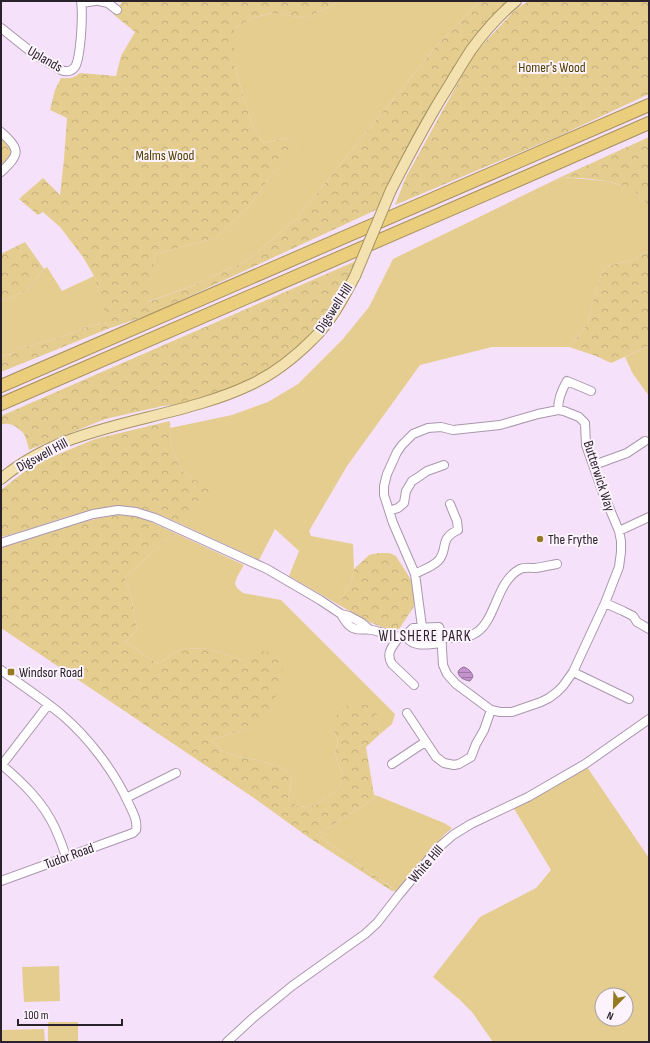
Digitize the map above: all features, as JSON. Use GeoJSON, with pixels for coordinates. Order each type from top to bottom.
{"type":"FeatureCollection","features":[{"type":"Feature","properties":{"kind":"highway"},"geometry":{"type":"LineString","coordinates":[[1,386],[649,106]]}},
{"type":"Feature","properties":{"kind":"highway"},"geometry":{"type":"LineString","coordinates":[[1,404],[649,123]]}},
{"type":"Feature","properties":{"kind":"main road","name":"Digswell Hill"},"geometry":{"type":"LineString","coordinates":[[1,479],[28,460],[73,438],[207,402],[253,384],[274,372],[314,338],[330,318],[345,294],[391,190],[434,109],[471,50],[491,25],[516,1]]}},
{"type":"Feature","properties":{"kind":"street"},"geometry":{"type":"LineString","coordinates":[[82,2],[95,1]]}},
{"type":"Feature","properties":{"kind":"street"},"geometry":{"type":"LineString","coordinates":[[99,1],[108,3],[117,10]]}},
{"type":"Feature","properties":{"kind":"street","name":"Uplands"},"geometry":{"type":"LineString","coordinates":[[1,28],[35,55],[65,72],[69,71],[75,66],[78,59],[82,33],[82,2]]}},
{"type":"Feature","properties":{"kind":"street"},"geometry":{"type":"LineString","coordinates":[[1,132],[13,144],[16,151],[14,158],[2,170]]}},
{"type":"Feature","properties":{"kind":"street"},"geometry":{"type":"LineString","coordinates":[[422,627],[415,574],[388,511],[384,495],[384,486],[387,474],[397,452],[402,445],[413,434],[428,428],[441,427],[453,430],[500,425],[558,410],[559,397],[566,381],[591,391]]}},
{"type":"Feature","properties":{"kind":"street","name":"Butterwick Way"},"geometry":{"type":"LineString","coordinates":[[491,710],[512,712],[549,698],[564,686],[574,672],[606,603],[621,560],[621,541],[619,531],[603,494],[586,446],[585,423],[583,420],[571,413],[558,410]]}},
{"type":"Feature","properties":{"kind":"street"},"geometry":{"type":"LineString","coordinates":[[594,465],[627,453],[645,441]]}},
{"type":"Feature","properties":{"kind":"street"},"geometry":{"type":"LineString","coordinates":[[388,511],[398,508],[404,503],[406,491],[412,481],[427,471],[444,465]]}},
{"type":"Feature","properties":{"kind":"street"},"geometry":{"type":"LineString","coordinates":[[415,574],[437,561],[442,555],[448,536],[458,530],[457,522],[450,504]]}},
{"type":"Feature","properties":{"kind":"street"},"geometry":{"type":"LineString","coordinates":[[1,543],[93,514],[118,510],[136,512],[155,518],[267,569],[341,614],[349,616],[362,623],[370,630],[403,638],[413,644],[418,645],[472,635],[478,631],[488,619],[506,582],[513,575],[521,569],[527,567],[533,568],[557,564]]}},
{"type":"Feature","properties":{"kind":"street"},"geometry":{"type":"LineString","coordinates":[[619,531],[649,517]]}},
{"type":"Feature","properties":{"kind":"street"},"geometry":{"type":"LineString","coordinates":[[606,603],[633,616],[637,622],[649,629]]}},
{"type":"Feature","properties":{"kind":"street"},"geometry":{"type":"LineString","coordinates":[[407,713],[436,757],[449,765],[459,764],[471,757],[484,730],[491,710],[456,684],[447,674],[443,664],[441,632],[439,626],[413,628],[390,652],[389,656],[392,664],[414,685]]}},
{"type":"Feature","properties":{"kind":"street"},"geometry":{"type":"LineString","coordinates":[[1,670],[62,715],[76,729],[98,753],[115,777],[126,798],[176,773]]}},
{"type":"Feature","properties":{"kind":"street"},"geometry":{"type":"LineString","coordinates":[[574,672],[629,699]]}},
{"type":"Feature","properties":{"kind":"street"},"geometry":{"type":"LineString","coordinates":[[48,705],[1,765],[29,790],[40,804],[55,828],[66,857]]}},
{"type":"Feature","properties":{"kind":"street","name":"White Hill"},"geometry":{"type":"LineString","coordinates":[[228,1042],[253,1018],[292,986],[366,934],[377,923],[438,848],[453,835],[471,824],[528,797],[585,764],[649,719]]}},
{"type":"Feature","properties":{"kind":"street"},"geometry":{"type":"LineString","coordinates":[[392,764],[425,742]]}},
{"type":"Feature","properties":{"kind":"street","name":"Tudor Road"},"geometry":{"type":"LineString","coordinates":[[1,881],[130,835],[136,830],[137,822],[126,798]]}},
{"type":"Feature","properties":{"kind":"green space","name":"Malms Wood"},"geometry":{"type":"Polygon","coordinates":[[[122,1],[340,1],[306,18],[271,13],[252,18],[234,29],[234,63],[253,127],[264,143],[285,138],[303,148],[272,174],[250,205],[216,238],[155,254],[148,302],[195,285],[247,260],[295,220],[438,44],[480,1],[514,1],[500,11],[451,73],[408,145],[378,209],[149,315],[110,328],[1,372],[1,356],[12,354],[18,349],[61,337],[89,326],[108,323],[94,276],[83,257],[60,227],[43,212],[38,215],[19,199],[43,178],[60,195],[67,118],[50,110],[55,90],[61,78],[71,78],[80,73],[116,76],[121,56],[135,32],[113,14],[122,1]]]}},
{"type":"Feature","properties":{"kind":"green space"},"geometry":{"type":"Polygon","coordinates":[[[340,1],[480,1],[438,44],[295,220],[247,260],[195,285],[147,302],[155,254],[216,238],[250,205],[272,174],[302,148],[285,138],[264,143],[253,127],[234,63],[234,29],[252,18],[272,13],[306,18],[340,1]]]}},
{"type":"Feature","properties":{"kind":"green space","name":"Homer's Wood"},"geometry":{"type":"Polygon","coordinates":[[[529,1],[649,1],[649,94],[559,136],[395,205],[406,177],[474,54],[516,9],[529,1]]]}},
{"type":"Feature","properties":{"kind":"green space"},"geometry":{"type":"Polygon","coordinates":[[[1,136],[12,147],[12,154],[5,163],[1,163],[1,136]]]}},
{"type":"Feature","properties":{"kind":"green space"},"geometry":{"type":"Polygon","coordinates":[[[649,137],[649,206],[641,197],[621,185],[585,178],[561,177],[649,137]]]}},
{"type":"Feature","properties":{"kind":"green space"},"geometry":{"type":"Polygon","coordinates":[[[561,177],[606,181],[628,187],[644,199],[649,206],[649,251],[630,261],[606,266],[598,282],[587,325],[569,347],[492,347],[420,365],[347,466],[309,531],[311,536],[353,544],[354,569],[352,579],[339,605],[289,576],[299,551],[275,529],[259,560],[183,525],[216,494],[182,471],[171,446],[170,428],[232,415],[268,402],[298,384],[343,339],[369,307],[393,259],[561,177]]]}},
{"type":"Feature","properties":{"kind":"green space"},"geometry":{"type":"Polygon","coordinates":[[[25,242],[44,269],[27,290],[1,302],[1,254],[25,242]]]}},
{"type":"Feature","properties":{"kind":"green space"},"geometry":{"type":"Polygon","coordinates":[[[649,251],[649,346],[611,363],[596,356],[569,347],[587,325],[598,282],[606,266],[630,261],[649,251]]]}},
{"type":"Feature","properties":{"kind":"green space"},"geometry":{"type":"Polygon","coordinates":[[[356,261],[351,276],[326,318],[311,336],[269,369],[248,381],[188,403],[163,406],[105,419],[29,450],[24,434],[19,429],[10,424],[1,425],[1,416],[356,261]]]}},
{"type":"Feature","properties":{"kind":"green space"},"geometry":{"type":"Polygon","coordinates":[[[47,267],[62,291],[94,276],[109,323],[89,326],[61,337],[18,349],[12,354],[1,356],[1,302],[27,290],[47,267]]]}},
{"type":"Feature","properties":{"kind":"green space"},"geometry":{"type":"Polygon","coordinates":[[[649,346],[649,396],[633,374],[625,357],[649,346]]]}},
{"type":"Feature","properties":{"kind":"green space"},"geometry":{"type":"Polygon","coordinates":[[[170,421],[171,446],[182,471],[217,494],[183,525],[147,510],[129,506],[118,506],[80,513],[1,537],[1,490],[24,472],[47,459],[95,439],[170,421]]]}},
{"type":"Feature","properties":{"kind":"green space"},"geometry":{"type":"Polygon","coordinates":[[[118,515],[133,516],[149,521],[175,533],[125,577],[132,601],[137,630],[125,642],[158,664],[182,648],[209,649],[244,661],[250,649],[274,653],[283,668],[274,703],[245,729],[211,740],[221,750],[237,757],[257,760],[280,767],[291,775],[292,782],[288,795],[289,800],[296,805],[304,807],[315,805],[335,793],[341,784],[343,774],[335,752],[338,742],[334,731],[339,709],[350,704],[359,703],[369,706],[375,711],[380,734],[366,747],[374,795],[378,796],[317,835],[397,891],[392,891],[308,837],[254,798],[1,628],[1,547],[73,525],[103,517],[118,515]]]}},
{"type":"Feature","properties":{"kind":"green space"},"geometry":{"type":"Polygon","coordinates":[[[175,533],[244,565],[237,577],[235,584],[237,588],[243,593],[281,600],[395,714],[392,724],[380,734],[377,723],[377,715],[334,731],[338,742],[335,752],[343,774],[341,784],[335,793],[315,805],[304,807],[296,805],[289,800],[288,795],[292,782],[291,775],[280,767],[257,760],[237,757],[221,750],[211,740],[245,729],[244,661],[209,649],[182,648],[158,664],[125,642],[137,630],[132,601],[125,577],[175,533]]]}},
{"type":"Feature","properties":{"kind":"green space"},"geometry":{"type":"Polygon","coordinates":[[[389,553],[396,556],[413,583],[415,601],[413,608],[399,629],[392,631],[369,622],[339,605],[352,579],[354,569],[369,555],[389,553]]]}},
{"type":"Feature","properties":{"kind":"green space"},"geometry":{"type":"Polygon","coordinates":[[[587,767],[649,858],[649,1042],[493,1042],[472,1012],[433,977],[480,917],[536,888],[551,870],[513,807],[535,797],[587,767]]]}},
{"type":"Feature","properties":{"kind":"green space"},"geometry":{"type":"Polygon","coordinates":[[[378,796],[444,823],[452,828],[444,835],[397,891],[317,835],[378,796]]]}},
{"type":"Feature","properties":{"kind":"green space"},"geometry":{"type":"Polygon","coordinates":[[[59,966],[60,1001],[24,1002],[22,967],[59,966]]]}},
{"type":"Feature","properties":{"kind":"green space"},"geometry":{"type":"Polygon","coordinates":[[[48,1022],[78,1022],[78,1042],[48,1042],[48,1022]]]}},
{"type":"Feature","properties":{"kind":"green space"},"geometry":{"type":"Polygon","coordinates":[[[44,1029],[45,1042],[1,1042],[1,1030],[44,1029]]]}},
{"type":"Feature","properties":{"kind":"shaded area"},"geometry":{"type":"Polygon","coordinates":[[[464,667],[472,674],[473,677],[470,681],[459,676],[459,670],[464,667]]]}},
{"type":"Feature","properties":{"kind":"place","name":"The Frythe"},"geometry":{"type":"Point","coordinates":[540,539]}},
{"type":"Feature","properties":{"kind":"place","name":"Windsor Road"},"geometry":{"type":"Point","coordinates":[11,672]}},
{"type":"Feature","properties":{"kind":"district","name":"WILSHERE PARK"},"geometry":{"type":"Point","coordinates":[425,636]}}]}
